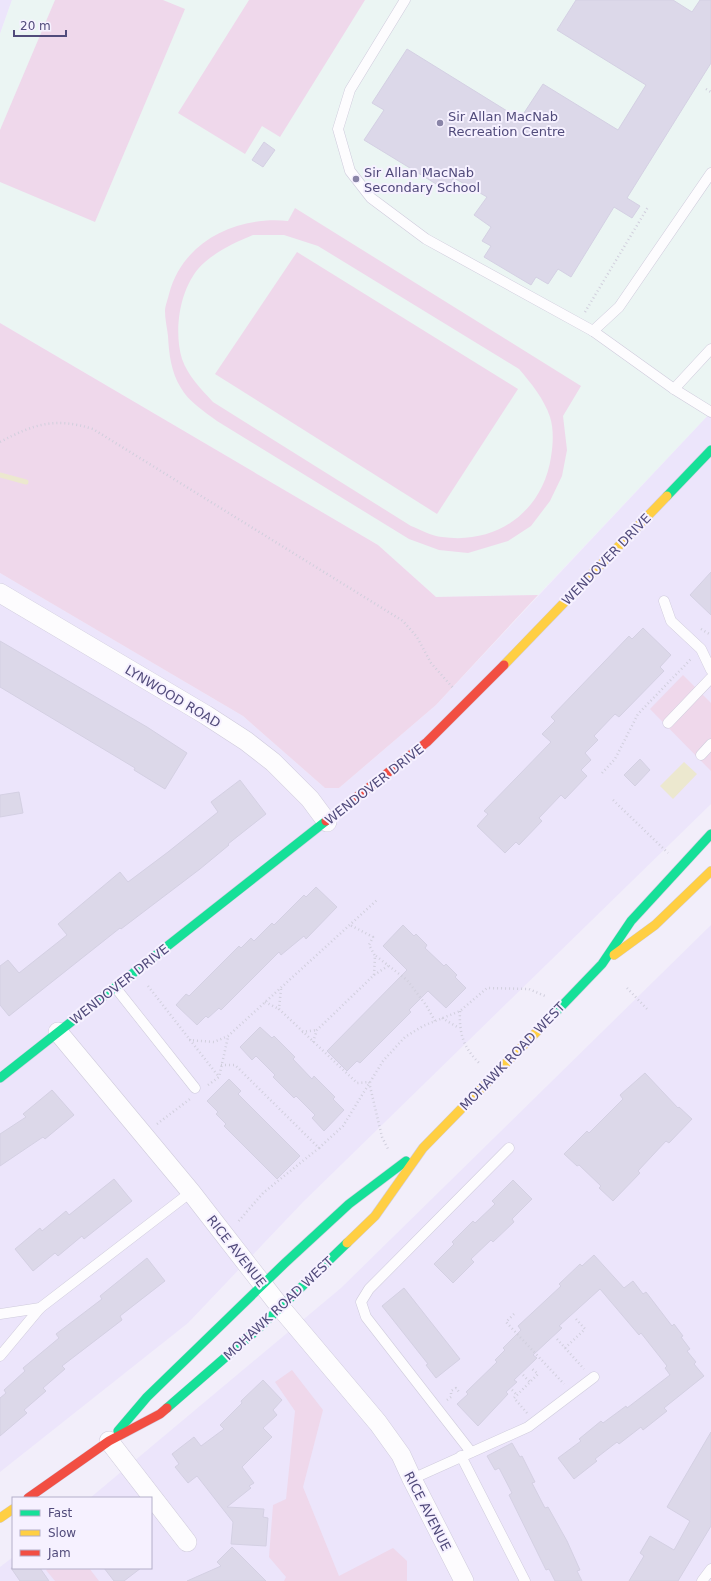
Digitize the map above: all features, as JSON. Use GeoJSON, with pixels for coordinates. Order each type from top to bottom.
{"type":"FeatureCollection","features":[{"type":"Feature","properties":{"kind":"main road","name":"WENDOVER DRIVE"},"geometry":{"type":"LineString","coordinates":[[0,1078],[427,742],[711,450]]}},
{"type":"Feature","properties":{"kind":"main road","name":"MOHAWK ROAD WEST"},"geometry":{"type":"LineString","coordinates":[[602,964],[631,921],[682,865],[710,837]]}},
{"type":"Feature","properties":{"kind":"main road","name":"MOHAWK ROAD WEST"},"geometry":{"type":"LineString","coordinates":[[109,1441],[147,1397],[349,1204],[423,1148],[602,964],[655,926],[711,871]]}},
{"type":"Feature","properties":{"kind":"main road","name":"MOHAWK ROAD WEST"},"geometry":{"type":"LineString","coordinates":[[29,1497],[109,1441],[160,1414],[237,1348],[281,1308],[375,1216],[423,1148]]}},
{"type":"Feature","properties":{"kind":"main road"},"geometry":{"type":"LineString","coordinates":[[0,1518],[12,1510]]}},
{"type":"Feature","properties":{"kind":"street","name":"LYNWOOD ROAD"},"geometry":{"type":"LineString","coordinates":[[0,593],[206,715],[246,741],[273,762],[310,799],[327,822]]}},
{"type":"Feature","properties":{"kind":"street","name":"RICE AVENUE"},"geometry":{"type":"LineString","coordinates":[[58,1032],[191,1192],[281,1308],[378,1423],[401,1455],[464,1581]]}},
{"type":"Feature","properties":{"kind":"street"},"geometry":{"type":"LineString","coordinates":[[109,1441],[187,1542]]}},
{"type":"Feature","properties":{"kind":"lane"},"geometry":{"type":"LineString","coordinates":[[405,0],[350,90],[338,129],[350,171],[371,198],[426,239],[593,331],[674,389],[711,412]]}},
{"type":"Feature","properties":{"kind":"lane"},"geometry":{"type":"LineString","coordinates":[[593,331],[618,307],[711,173]]}},
{"type":"Feature","properties":{"kind":"lane"},"geometry":{"type":"LineString","coordinates":[[674,389],[711,349]]}},
{"type":"Feature","properties":{"kind":"lane"},"geometry":{"type":"LineString","coordinates":[[664,601],[671,621],[700,649],[711,670]]}},
{"type":"Feature","properties":{"kind":"lane"},"geometry":{"type":"LineString","coordinates":[[668,723],[711,678]]}},
{"type":"Feature","properties":{"kind":"lane"},"geometry":{"type":"LineString","coordinates":[[701,755],[711,744]]}},
{"type":"Feature","properties":{"kind":"lane"},"geometry":{"type":"LineString","coordinates":[[115,987],[195,1088]]}},
{"type":"Feature","properties":{"kind":"lane"},"geometry":{"type":"LineString","coordinates":[[509,1148],[369,1289],[361,1302],[366,1317],[437,1409],[466,1454],[525,1581]]}},
{"type":"Feature","properties":{"kind":"lane"},"geometry":{"type":"LineString","coordinates":[[0,1356],[40,1308],[191,1192]]}},
{"type":"Feature","properties":{"kind":"lane"},"geometry":{"type":"LineString","coordinates":[[0,1314],[40,1308]]}},
{"type":"Feature","properties":{"kind":"lane"},"geometry":{"type":"LineString","coordinates":[[412,1479],[528,1428],[593,1378]]}},
{"type":"Feature","properties":{"kind":"lane"},"geometry":{"type":"LineString","coordinates":[[702,1581],[711,1569]]}},
{"type":"Feature","properties":{"kind":"path"},"geometry":{"type":"LineString","coordinates":[[706,89],[711,92]]}},
{"type":"Feature","properties":{"kind":"path"},"geometry":{"type":"LineString","coordinates":[[578,324],[648,207]]}},
{"type":"Feature","properties":{"kind":"path"},"geometry":{"type":"LineString","coordinates":[[0,442],[29,427],[55,423],[73,423],[93,429],[403,621],[417,637],[431,663],[467,702]]}},
{"type":"Feature","properties":{"kind":"path"},"geometry":{"type":"LineString","coordinates":[[602,773],[615,759],[638,714],[700,649]]}},
{"type":"Feature","properties":{"kind":"path"},"geometry":{"type":"LineString","coordinates":[[613,800],[682,865]]}},
{"type":"Feature","properties":{"kind":"path"},"geometry":{"type":"LineString","coordinates":[[189,1040],[214,1042],[228,1036],[377,900]]}},
{"type":"Feature","properties":{"kind":"path"},"geometry":{"type":"LineString","coordinates":[[350,925],[372,937],[369,945],[375,956],[407,980],[435,1021]]}},
{"type":"Feature","properties":{"kind":"path"},"geometry":{"type":"LineString","coordinates":[[374,975],[375,956]]}},
{"type":"Feature","properties":{"kind":"path"},"geometry":{"type":"LineString","coordinates":[[313,1042],[317,1030],[374,975],[388,966]]}},
{"type":"Feature","properties":{"kind":"path"},"geometry":{"type":"LineString","coordinates":[[137,970],[189,1040],[219,1077]]}},
{"type":"Feature","properties":{"kind":"path"},"geometry":{"type":"LineString","coordinates":[[279,1010],[281,988]]}},
{"type":"Feature","properties":{"kind":"path"},"geometry":{"type":"LineString","coordinates":[[224,1235],[248,1212],[263,1193],[319,1148],[343,1126],[383,1061],[405,1037],[435,1021],[460,1011],[487,988],[529,989],[562,1004]]}},
{"type":"Feature","properties":{"kind":"path"},"geometry":{"type":"LineString","coordinates":[[627,988],[648,1010]]}},
{"type":"Feature","properties":{"kind":"path"},"geometry":{"type":"LineString","coordinates":[[265,1002],[279,1010],[357,1083],[369,1082]]}},
{"type":"Feature","properties":{"kind":"path"},"geometry":{"type":"LineString","coordinates":[[460,1011],[459,1028],[468,1051],[492,1077]]}},
{"type":"Feature","properties":{"kind":"path"},"geometry":{"type":"LineString","coordinates":[[442,1018],[459,1028]]}},
{"type":"Feature","properties":{"kind":"path"},"geometry":{"type":"LineString","coordinates":[[302,1032],[317,1030]]}},
{"type":"Feature","properties":{"kind":"path"},"geometry":{"type":"LineString","coordinates":[[221,1065],[235,1065],[319,1148]]}},
{"type":"Feature","properties":{"kind":"path"},"geometry":{"type":"LineString","coordinates":[[369,1082],[382,1138],[398,1167]]}},
{"type":"Feature","properties":{"kind":"path"},"geometry":{"type":"LineString","coordinates":[[514,1314],[506,1322],[572,1394]]}},
{"type":"Feature","properties":{"kind":"path"},"geometry":{"type":"LineString","coordinates":[[565,1348],[585,1329],[576,1319]]}},
{"type":"Feature","properties":{"kind":"path"},"geometry":{"type":"LineString","coordinates":[[557,1339],[593,1378]]}},
{"type":"Feature","properties":{"kind":"path"},"geometry":{"type":"LineString","coordinates":[[531,1368],[538,1374],[514,1398],[535,1422]]}},
{"type":"Feature","properties":{"kind":"path"},"geometry":{"type":"LineString","coordinates":[[523,1375],[530,1382]]}},
{"type":"Feature","properties":{"kind":"path"},"geometry":{"type":"LineString","coordinates":[[437,1409],[451,1397],[451,1391],[456,1388],[459,1392]]}},
{"type":"Feature","properties":{"kind":"path"},"geometry":{"type":"LineString","coordinates":[[512,1390],[516,1395]]}},
{"type":"Feature","properties":{"kind":"shaded area"},"geometry":{"type":"Polygon","coordinates":[[[0,0],[12,0],[0,34],[0,0]]]}},
{"type":"Feature","properties":{"kind":"shaded area","name":"Sir Allan MacNab Secondary School"},"geometry":{"type":"Polygon","coordinates":[[[12,0],[711,0],[711,412],[538,595],[436,597],[378,545],[0,323],[0,34],[12,0]]]}},
{"type":"Feature","properties":{"kind":"shaded area"},"geometry":{"type":"Polygon","coordinates":[[[55,0],[163,0],[185,9],[95,222],[0,182],[0,130],[55,0]]]}},
{"type":"Feature","properties":{"kind":"shaded area"},"geometry":{"type":"Polygon","coordinates":[[[249,0],[365,0],[280,137],[262,126],[245,154],[178,113],[249,0]]]}},
{"type":"Feature","properties":{"kind":"shaded area"},"geometry":{"type":"Polygon","coordinates":[[[295,208],[581,386],[563,416],[567,450],[562,476],[550,501],[531,526],[508,541],[468,553],[439,550],[409,539],[217,421],[197,406],[184,393],[175,376],[171,363],[165,314],[165,307],[176,275],[186,260],[199,246],[214,236],[231,228],[249,223],[288,221],[295,208]],[[253,235],[222,250],[205,262],[196,271],[184,294],[178,335],[182,359],[195,382],[213,402],[411,526],[442,537],[462,538],[481,535],[499,529],[514,520],[527,508],[538,493],[546,476],[552,447],[553,432],[550,417],[541,398],[528,380],[519,369],[318,246],[284,235],[253,235]]]}},
{"type":"Feature","properties":{"kind":"shaded area"},"geometry":{"type":"Polygon","coordinates":[[[297,252],[518,389],[437,514],[215,374],[297,252]]]}},
{"type":"Feature","properties":{"kind":"shaded area"},"geometry":{"type":"Polygon","coordinates":[[[0,323],[378,545],[436,597],[538,595],[436,705],[339,788],[325,788],[243,716],[0,573],[0,323]]]}},
{"type":"Feature","properties":{"kind":"shaded area"},"geometry":{"type":"Polygon","coordinates":[[[711,412],[711,804],[303,1202],[188,1323],[0,1472],[0,573],[243,716],[325,788],[339,788],[436,705],[711,412]]]}},
{"type":"Feature","properties":{"kind":"shaded area"},"geometry":{"type":"Polygon","coordinates":[[[683,675],[711,703],[711,771],[650,709],[683,675]]]}},
{"type":"Feature","properties":{"kind":"shaded area"},"geometry":{"type":"Polygon","coordinates":[[[684,762],[697,774],[673,799],[660,786],[684,762]]]}},
{"type":"Feature","properties":{"kind":"shaded area"},"geometry":{"type":"Polygon","coordinates":[[[711,925],[711,1581],[0,1581],[0,1567],[12,1558],[12,1569],[152,1569],[152,1497],[91,1497],[341,1288],[711,925]]]}},
{"type":"Feature","properties":{"kind":"shaded area"},"geometry":{"type":"Polygon","coordinates":[[[292,1370],[323,1410],[303,1487],[339,1576],[393,1548],[407,1561],[407,1581],[284,1581],[286,1577],[269,1557],[273,1505],[286,1499],[295,1411],[275,1382],[292,1370]]]}},
{"type":"Feature","properties":{"kind":"shaded area"},"geometry":{"type":"Polygon","coordinates":[[[90,1569],[99,1581],[55,1581],[46,1570],[90,1569]]]}},
{"type":"Feature","properties":{"kind":"building"},"geometry":{"type":"Polygon","coordinates":[[[576,0],[673,0],[692,12],[700,0],[711,0],[711,63],[627,198],[640,206],[632,218],[614,207],[571,277],[558,269],[548,284],[536,277],[531,285],[484,257],[491,246],[482,241],[491,227],[474,215],[487,197],[454,178],[446,190],[364,140],[384,110],[372,103],[407,49],[520,119],[543,84],[618,130],[646,85],[557,30],[576,0]]]}},
{"type":"Feature","properties":{"kind":"building"},"geometry":{"type":"Polygon","coordinates":[[[264,142],[275,150],[263,167],[252,160],[264,142]]]}},
{"type":"Feature","properties":{"kind":"building"},"geometry":{"type":"Polygon","coordinates":[[[711,572],[711,615],[690,595],[711,572]]]}},
{"type":"Feature","properties":{"kind":"building"},"geometry":{"type":"Polygon","coordinates":[[[643,628],[671,655],[660,667],[664,671],[619,717],[615,714],[594,736],[598,740],[585,753],[591,760],[581,770],[587,776],[565,799],[561,795],[539,818],[542,821],[519,845],[516,842],[505,853],[477,826],[488,814],[484,811],[551,742],[542,734],[555,721],[551,717],[629,636],[632,639],[643,628]]]}},
{"type":"Feature","properties":{"kind":"building"},"geometry":{"type":"Polygon","coordinates":[[[0,641],[147,727],[187,753],[165,789],[134,770],[135,768],[0,687],[0,641]]]}},
{"type":"Feature","properties":{"kind":"building"},"geometry":{"type":"Polygon","coordinates":[[[640,759],[650,770],[635,786],[624,775],[640,759]]]}},
{"type":"Feature","properties":{"kind":"building"},"geometry":{"type":"Polygon","coordinates":[[[240,780],[266,814],[228,844],[229,845],[200,869],[121,929],[120,928],[9,1016],[0,1005],[0,966],[8,960],[19,973],[67,935],[58,924],[120,872],[128,882],[168,852],[218,812],[211,802],[240,780]]]}},
{"type":"Feature","properties":{"kind":"building"},"geometry":{"type":"Polygon","coordinates":[[[19,792],[23,813],[0,817],[0,795],[19,792]]]}},
{"type":"Feature","properties":{"kind":"building"},"geometry":{"type":"Polygon","coordinates":[[[316,887],[337,907],[306,939],[304,936],[281,955],[279,952],[221,1010],[219,1008],[208,1018],[206,1016],[197,1025],[176,1005],[186,994],[189,996],[239,946],[241,948],[251,938],[254,941],[272,923],[274,925],[304,895],[306,897],[316,887]]]}},
{"type":"Feature","properties":{"kind":"building"},"geometry":{"type":"Polygon","coordinates":[[[403,925],[414,936],[416,934],[427,945],[425,948],[444,966],[446,964],[457,975],[455,977],[466,988],[446,1008],[428,991],[409,1010],[411,1012],[360,1063],[357,1061],[347,1071],[327,1051],[407,970],[383,946],[403,925]]]}},
{"type":"Feature","properties":{"kind":"building"},"geometry":{"type":"Polygon","coordinates":[[[260,1027],[272,1038],[274,1036],[295,1057],[293,1059],[312,1079],[314,1076],[335,1097],[333,1099],[344,1110],[324,1131],[312,1118],[315,1115],[296,1096],[294,1098],[273,1077],[275,1075],[256,1056],[252,1060],[240,1047],[260,1027]]]}},
{"type":"Feature","properties":{"kind":"building"},"geometry":{"type":"Polygon","coordinates":[[[645,1073],[678,1108],[679,1107],[692,1119],[669,1143],[666,1141],[638,1171],[640,1173],[613,1201],[599,1188],[601,1186],[579,1165],[577,1166],[564,1154],[587,1131],[589,1133],[623,1099],[620,1095],[645,1073]]]}},
{"type":"Feature","properties":{"kind":"building"},"geometry":{"type":"Polygon","coordinates":[[[229,1079],[241,1091],[238,1094],[300,1156],[277,1179],[224,1126],[226,1124],[216,1114],[218,1112],[207,1101],[229,1079]]]}},
{"type":"Feature","properties":{"kind":"building"},"geometry":{"type":"Polygon","coordinates":[[[52,1090],[74,1115],[45,1139],[43,1137],[0,1166],[0,1134],[26,1117],[23,1114],[52,1090]]]}},
{"type":"Feature","properties":{"kind":"building"},"geometry":{"type":"Polygon","coordinates":[[[114,1179],[132,1201],[84,1239],[82,1236],[58,1256],[55,1253],[33,1271],[15,1249],[40,1228],[42,1231],[66,1211],[69,1215],[114,1179]]]}},
{"type":"Feature","properties":{"kind":"building"},"geometry":{"type":"Polygon","coordinates":[[[513,1180],[532,1199],[512,1219],[514,1222],[493,1242],[491,1240],[471,1259],[474,1262],[453,1283],[434,1264],[454,1244],[452,1242],[473,1221],[475,1223],[495,1204],[492,1201],[513,1180]]]}},
{"type":"Feature","properties":{"kind":"building"},"geometry":{"type":"Polygon","coordinates":[[[594,1255],[624,1288],[633,1281],[643,1294],[646,1292],[672,1326],[674,1324],[683,1336],[681,1337],[690,1349],[687,1351],[696,1362],[694,1364],[704,1376],[664,1408],[667,1411],[643,1430],[641,1427],[619,1444],[617,1442],[595,1459],[597,1461],[574,1479],[558,1458],[581,1441],[579,1439],[601,1421],[603,1423],[626,1406],[627,1408],[670,1375],[665,1368],[667,1366],[641,1333],[639,1335],[600,1289],[559,1326],[562,1328],[533,1355],[537,1358],[514,1380],[517,1382],[506,1392],[508,1394],[478,1426],[457,1404],[468,1394],[466,1392],[497,1362],[495,1360],[505,1350],[503,1348],[521,1330],[518,1326],[561,1286],[559,1284],[580,1264],[582,1266],[594,1255]]]}},
{"type":"Feature","properties":{"kind":"building"},"geometry":{"type":"Polygon","coordinates":[[[147,1258],[165,1281],[120,1316],[122,1320],[62,1366],[65,1369],[43,1388],[46,1391],[24,1410],[27,1413],[0,1436],[0,1398],[6,1393],[4,1390],[25,1371],[23,1368],[59,1338],[56,1334],[102,1299],[100,1296],[147,1258]]]}},
{"type":"Feature","properties":{"kind":"building"},"geometry":{"type":"Polygon","coordinates":[[[404,1288],[460,1359],[436,1378],[426,1365],[428,1364],[382,1306],[404,1288]]]}},
{"type":"Feature","properties":{"kind":"building"},"geometry":{"type":"Polygon","coordinates":[[[263,1380],[282,1400],[273,1410],[277,1415],[263,1428],[272,1437],[242,1467],[254,1483],[249,1486],[251,1488],[227,1507],[264,1509],[263,1517],[268,1518],[266,1546],[231,1544],[233,1522],[197,1476],[188,1483],[175,1467],[179,1464],[172,1454],[194,1437],[201,1446],[224,1429],[220,1425],[242,1403],[241,1401],[263,1380]]]}},
{"type":"Feature","properties":{"kind":"building"},"geometry":{"type":"Polygon","coordinates":[[[711,1432],[711,1526],[678,1581],[629,1581],[644,1556],[640,1553],[650,1536],[674,1550],[690,1521],[667,1507],[711,1432]]]}},
{"type":"Feature","properties":{"kind":"building"},"geometry":{"type":"Polygon","coordinates":[[[512,1443],[520,1457],[522,1456],[535,1482],[532,1483],[545,1508],[548,1507],[567,1541],[580,1570],[577,1571],[582,1581],[555,1581],[549,1569],[546,1570],[509,1495],[512,1493],[499,1468],[495,1470],[487,1456],[512,1443]]]}},
{"type":"Feature","properties":{"kind":"building"},"geometry":{"type":"Polygon","coordinates":[[[232,1547],[266,1581],[187,1581],[221,1566],[217,1562],[232,1547]]]}},
{"type":"Feature","properties":{"kind":"building"},"geometry":{"type":"Polygon","coordinates":[[[11,1568],[41,1569],[49,1581],[20,1581],[11,1568]]]}},
{"type":"Feature","properties":{"kind":"building"},"geometry":{"type":"Polygon","coordinates":[[[105,1569],[140,1569],[124,1581],[114,1581],[105,1569]]]}},
{"type":"Feature","properties":{"kind":"waterway"},"geometry":{"type":"LineString","coordinates":[[0,475],[26,482]]}},
{"type":"Feature","properties":{"kind":"traffic: fast"},"geometry":{"type":"LineString","coordinates":[[667,496],[711,450]]}},
{"type":"Feature","properties":{"kind":"traffic: fast"},"geometry":{"type":"LineString","coordinates":[[0,1078],[326,821]]}},
{"type":"Feature","properties":{"kind":"traffic: fast"},"geometry":{"type":"LineString","coordinates":[[554,1014],[602,964],[631,921],[711,834]]}},
{"type":"Feature","properties":{"kind":"traffic: fast"},"geometry":{"type":"LineString","coordinates":[[118,1431],[147,1397],[285,1263],[349,1204],[406,1161]]}},
{"type":"Feature","properties":{"kind":"traffic: fast"},"geometry":{"type":"LineString","coordinates":[[167,1408],[258,1329],[347,1243]]}},
{"type":"Feature","properties":{"kind":"traffic: slow"},"geometry":{"type":"LineString","coordinates":[[504,665],[667,496]]}},
{"type":"Feature","properties":{"kind":"traffic: slow"},"geometry":{"type":"LineString","coordinates":[[614,955],[655,925],[711,871]]}},
{"type":"Feature","properties":{"kind":"traffic: slow"},"geometry":{"type":"LineString","coordinates":[[347,1243],[375,1216],[423,1148],[554,1014]]}},
{"type":"Feature","properties":{"kind":"traffic: slow"},"geometry":{"type":"LineString","coordinates":[[0,1518],[12,1510]]}},
{"type":"Feature","properties":{"kind":"traffic: jam"},"geometry":{"type":"LineString","coordinates":[[326,821],[427,742],[504,665]]}},
{"type":"Feature","properties":{"kind":"traffic: jam"},"geometry":{"type":"LineString","coordinates":[[29,1497],[109,1441],[160,1414],[167,1408]]}},
{"type":"Feature","properties":{"kind":"place","name":"Sir Allan MacNab Recreation Centre"},"geometry":{"type":"Point","coordinates":[440,123]}},
{"type":"Feature","properties":{"kind":"place","name":"Sir Allan MacNab Secondary School"},"geometry":{"type":"Point","coordinates":[356,179]}}]}
